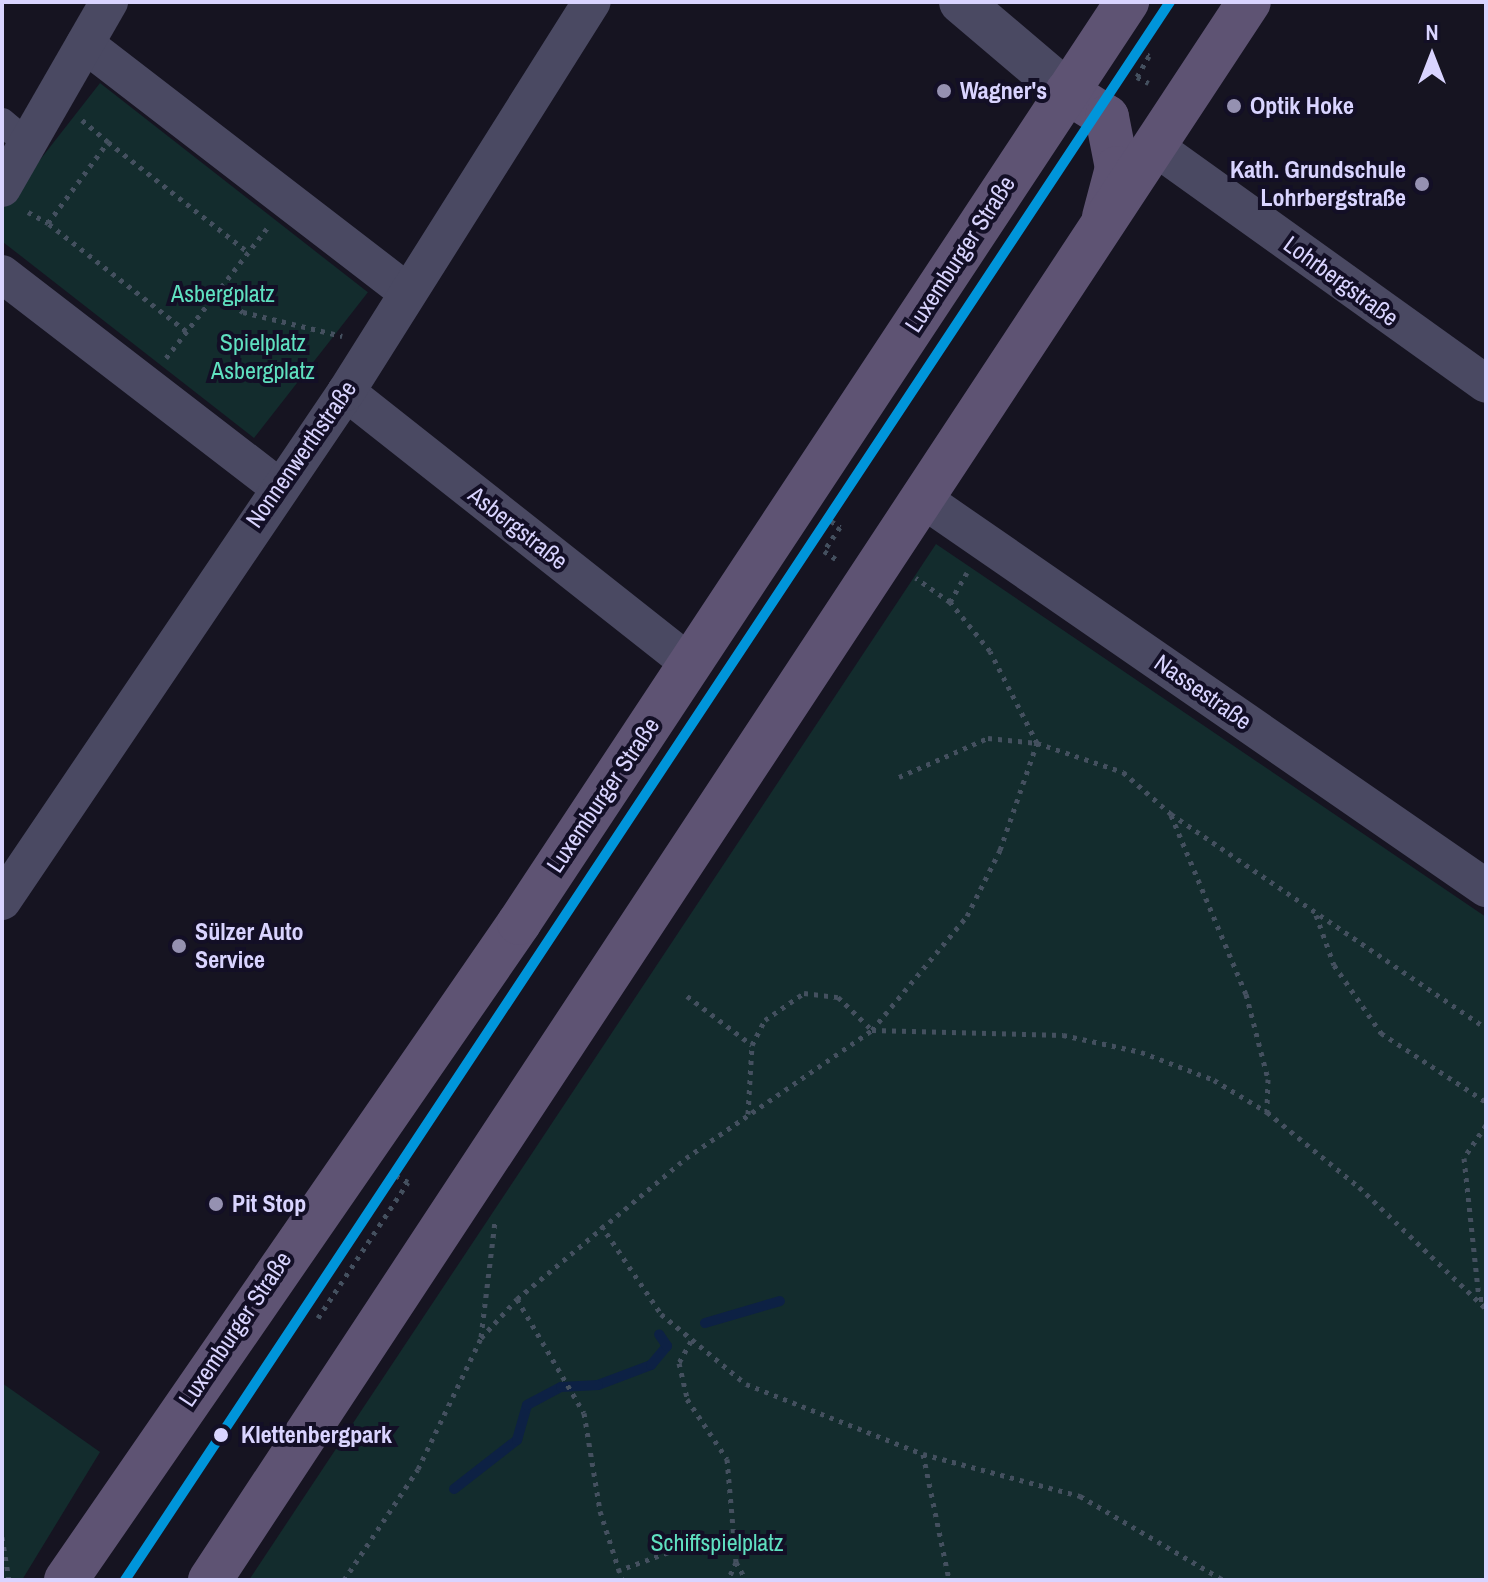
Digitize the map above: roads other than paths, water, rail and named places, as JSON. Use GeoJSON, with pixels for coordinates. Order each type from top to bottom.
{"type":"FeatureCollection","features":[{"type":"Feature","properties":{"kind":"main road","name":"Luxemburger Straße"},"geometry":{"type":"LineString","coordinates":[[66,1580],[690,664],[1127,2]]}},
{"type":"Feature","properties":{"kind":"main road"},"geometry":{"type":"LineString","coordinates":[[210,1580],[920,497],[1097,242],[1249,2]]}},
{"type":"Feature","properties":{"kind":"main road"},"geometry":{"type":"LineString","coordinates":[[1067,92],[1107,117],[1182,107]]}},
{"type":"Feature","properties":{"kind":"main road"},"geometry":{"type":"LineString","coordinates":[[1097,242],[1117,168],[1107,117]]}},
{"type":"Feature","properties":{"kind":"street"},"geometry":{"type":"LineString","coordinates":[[2,188],[14,133],[85,44],[109,2]]}},
{"type":"Feature","properties":{"kind":"street","name":"Nonnenwerthstraße"},"geometry":{"type":"LineString","coordinates":[[2,901],[277,486],[346,392],[592,2]]}},
{"type":"Feature","properties":{"kind":"street"},"geometry":{"type":"LineString","coordinates":[[961,2],[1067,92]]}},
{"type":"Feature","properties":{"kind":"street"},"geometry":{"type":"LineString","coordinates":[[85,44],[407,292]]}},
{"type":"Feature","properties":{"kind":"street","name":"Lohrbergstraße"},"geometry":{"type":"LineString","coordinates":[[1158,149],[1486,384]]}},
{"type":"Feature","properties":{"kind":"street"},"geometry":{"type":"LineString","coordinates":[[2,274],[277,486]]}},
{"type":"Feature","properties":{"kind":"street","name":"Asbergstraße"},"geometry":{"type":"LineString","coordinates":[[346,392],[690,664]]}},
{"type":"Feature","properties":{"kind":"street","name":"Nassestraße"},"geometry":{"type":"LineString","coordinates":[[920,497],[1486,888]]}},
{"type":"Feature","properties":{"kind":"waterway"},"geometry":{"type":"LineString","coordinates":[[705,1323],[780,1301]]}},
{"type":"Feature","properties":{"kind":"waterway"},"geometry":{"type":"LineString","coordinates":[[598,1385],[651,1365],[667,1346],[659,1334]]}},
{"type":"Feature","properties":{"kind":"waterway"},"geometry":{"type":"LineString","coordinates":[[454,1489],[517,1440],[527,1405],[561,1387],[598,1385]]}},
{"type":"Feature","properties":{"kind":"place","name":"Wagner's"},"geometry":{"type":"Point","coordinates":[944,91]}},
{"type":"Feature","properties":{"kind":"place","name":"Optik Hoke"},"geometry":{"type":"Point","coordinates":[1234,106]}},
{"type":"Feature","properties":{"kind":"place","name":"Kath. Grundschule Lohrbergstraße"},"geometry":{"type":"Point","coordinates":[1422,184]}},
{"type":"Feature","properties":{"kind":"place","name":"Sülzer Auto Service"},"geometry":{"type":"Point","coordinates":[179,946]}},
{"type":"Feature","properties":{"kind":"place","name":"Pit Stop"},"geometry":{"type":"Point","coordinates":[216,1204]}},
{"type":"Feature","properties":{"kind":"place","name":"Klettenbergpark"},"geometry":{"type":"Point","coordinates":[221,1435]}},
{"type":"Feature","properties":{"kind":"park label","name":"Asbergplatz"},"geometry":{"type":"Point","coordinates":[223,294]}},
{"type":"Feature","properties":{"kind":"park label","name":"Spielplatz Asbergplatz"},"geometry":{"type":"Point","coordinates":[263,357]}},
{"type":"Feature","properties":{"kind":"park label","name":"Schiffspielplatz"},"geometry":{"type":"Point","coordinates":[717,1543]}}]}
